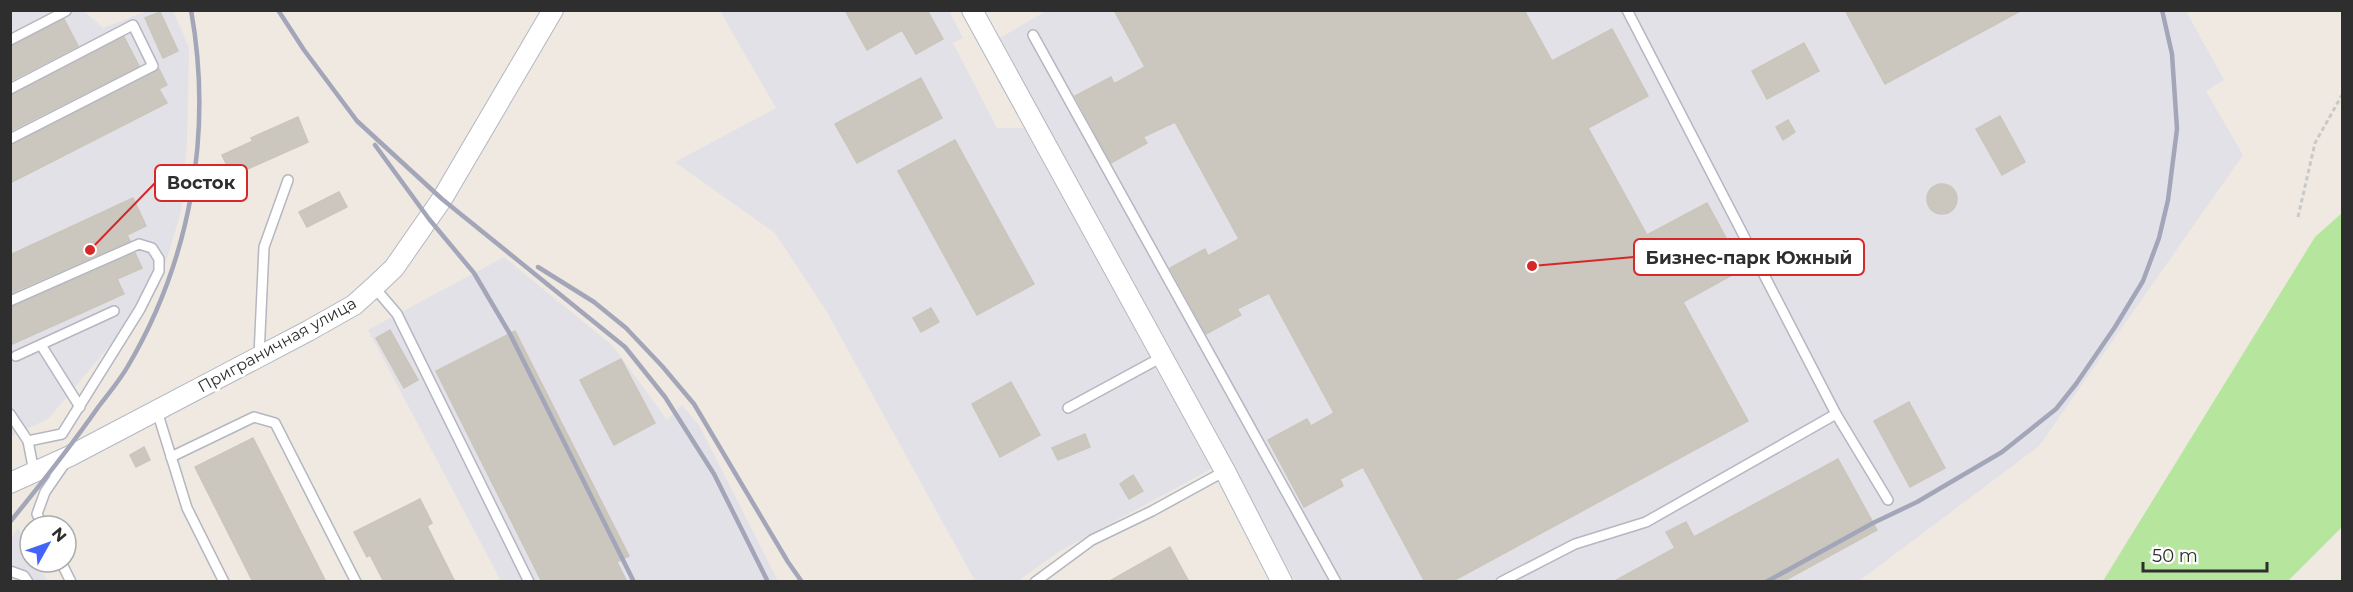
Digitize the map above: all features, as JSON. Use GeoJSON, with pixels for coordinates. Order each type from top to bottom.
{"type":"FeatureCollection","features":[{"type":"Feature","properties":{"kind":"street","name":"Приграничная улица"},"geometry":{"type":"LineString","coordinates":[[10,483],[70,456],[308,331],[354,304],[374,287],[394,268],[442,199],[553,10]]}},
{"type":"Feature","properties":{"kind":"street"},"geometry":{"type":"LineString","coordinates":[[972,10],[1225,471],[1282,582]]}},
{"type":"Feature","properties":{"kind":"lane"},"geometry":{"type":"LineString","coordinates":[[10,40],[65,10]]}},
{"type":"Feature","properties":{"kind":"lane"},"geometry":{"type":"LineString","coordinates":[[1626,10],[1836,414],[1888,500]]}},
{"type":"Feature","properties":{"kind":"lane"},"geometry":{"type":"LineString","coordinates":[[10,89],[133,25],[153,66],[10,139]]}},
{"type":"Feature","properties":{"kind":"lane"},"geometry":{"type":"LineString","coordinates":[[1033,35],[1336,582]]}},
{"type":"Feature","properties":{"kind":"lane"},"geometry":{"type":"LineString","coordinates":[[259,356],[264,247],[288,180]]}},
{"type":"Feature","properties":{"kind":"lane"},"geometry":{"type":"LineString","coordinates":[[10,301],[140,243],[152,248],[159,259],[159,272],[140,309],[62,434],[28,441]]}},
{"type":"Feature","properties":{"kind":"lane"},"geometry":{"type":"LineString","coordinates":[[374,287],[397,314],[529,582]]}},
{"type":"Feature","properties":{"kind":"lane"},"geometry":{"type":"LineString","coordinates":[[16,356],[114,310]]}},
{"type":"Feature","properties":{"kind":"lane"},"geometry":{"type":"LineString","coordinates":[[40,345],[80,407]]}},
{"type":"Feature","properties":{"kind":"lane"},"geometry":{"type":"LineString","coordinates":[[1068,408],[1162,357]]}},
{"type":"Feature","properties":{"kind":"lane"},"geometry":{"type":"LineString","coordinates":[[157,411],[187,508],[224,582]]}},
{"type":"Feature","properties":{"kind":"lane"},"geometry":{"type":"LineString","coordinates":[[10,414],[28,441],[34,472]]}},
{"type":"Feature","properties":{"kind":"lane"},"geometry":{"type":"LineString","coordinates":[[1501,582],[1575,544],[1646,522],[1836,414]]}},
{"type":"Feature","properties":{"kind":"lane"},"geometry":{"type":"LineString","coordinates":[[171,457],[254,417],[275,423],[356,582]]}},
{"type":"Feature","properties":{"kind":"lane"},"geometry":{"type":"LineString","coordinates":[[37,514],[45,492],[70,456]]}},
{"type":"Feature","properties":{"kind":"lane"},"geometry":{"type":"LineString","coordinates":[[1035,582],[1092,540],[1152,511],[1225,471]]}},
{"type":"Feature","properties":{"kind":"lane"},"geometry":{"type":"LineString","coordinates":[[11,573],[24,576],[28,582]]}},
{"type":"Feature","properties":{"kind":"path"},"geometry":{"type":"LineString","coordinates":[[2298,217],[2315,143],[2343,95]]}},
{"type":"Feature","properties":{"kind":"shaded area"},"geometry":{"type":"Polygon","coordinates":[[[1048,10],[2186,11],[2224,80],[2206,91],[2243,155],[2039,446],[1859,581],[1295,581],[998,39],[1048,10]]]}},
{"type":"Feature","properties":{"kind":"shaded area"},"geometry":{"type":"Polygon","coordinates":[[[11,11],[84,11],[103,28],[147,11],[173,11],[189,48],[187,142],[181,212],[158,288],[48,419],[11,436],[11,11]]]}},
{"type":"Feature","properties":{"kind":"shaded area"},"geometry":{"type":"Polygon","coordinates":[[[720,11],[949,11],[963,38],[953,43],[997,128],[1025,128],[1211,469],[1060,551],[1018,581],[975,581],[827,312],[775,233],[675,162],[776,108],[720,11]]]}},
{"type":"Feature","properties":{"kind":"shaded area"},"geometry":{"type":"Polygon","coordinates":[[[504,257],[613,346],[667,420],[682,405],[699,425],[778,581],[501,581],[368,330],[504,257]]]}},
{"type":"Feature","properties":{"kind":"shaded area"},"geometry":{"type":"Polygon","coordinates":[[[18,528],[18,574],[43,574],[47,581],[11,582],[11,538],[18,528]]]}},
{"type":"Feature","properties":{"kind":"green space"},"geometry":{"type":"Polygon","coordinates":[[[2342,213],[2342,527],[2288,581],[2103,581],[2315,237],[2342,213]]]}},
{"type":"Feature","properties":{"kind":"building"},"geometry":{"type":"Polygon","coordinates":[[[845,10],[927,10],[943,39],[916,54],[902,30],[867,50],[845,10]]]}},
{"type":"Feature","properties":{"kind":"building"},"geometry":{"type":"Polygon","coordinates":[[[1114,10],[1524,10],[1552,61],[1612,29],[1648,96],[1588,128],[1647,235],[1707,203],[1743,269],[1683,302],[1748,421],[1451,582],[1425,582],[1363,467],[1340,479],[1343,486],[1304,507],[1268,440],[1307,419],[1311,426],[1334,413],[1269,293],[1237,309],[1241,315],[1206,334],[1170,268],[1205,249],[1208,256],[1239,239],[1175,122],[1143,137],[1147,143],[1111,163],[1075,96],[1111,77],[1114,84],[1145,67],[1114,10]]]}},
{"type":"Feature","properties":{"kind":"building"},"geometry":{"type":"Polygon","coordinates":[[[1845,10],[2022,10],[1885,84],[1845,10]]]}},
{"type":"Feature","properties":{"kind":"building"},"geometry":{"type":"Polygon","coordinates":[[[160,12],[178,51],[163,58],[145,18],[160,12]]]}},
{"type":"Feature","properties":{"kind":"building"},"geometry":{"type":"Polygon","coordinates":[[[64,19],[78,46],[10,81],[10,47],[64,19]]]}},
{"type":"Feature","properties":{"kind":"building"},"geometry":{"type":"Polygon","coordinates":[[[124,37],[139,66],[10,131],[10,96],[124,37]]]}},
{"type":"Feature","properties":{"kind":"building"},"geometry":{"type":"Polygon","coordinates":[[[1804,43],[1819,71],[1767,99],[1752,71],[1804,43]]]}},
{"type":"Feature","properties":{"kind":"building"},"geometry":{"type":"Polygon","coordinates":[[[159,69],[167,85],[159,89],[167,103],[10,183],[10,146],[159,69]]]}},
{"type":"Feature","properties":{"kind":"building"},"geometry":{"type":"Polygon","coordinates":[[[921,78],[942,118],[857,163],[835,124],[921,78]]]}},
{"type":"Feature","properties":{"kind":"building"},"geometry":{"type":"Polygon","coordinates":[[[2000,116],[2025,162],[2002,175],[1976,129],[2000,116]]]}},
{"type":"Feature","properties":{"kind":"building"},"geometry":{"type":"Polygon","coordinates":[[[298,117],[308,142],[232,176],[222,155],[253,141],[251,138],[298,117]]]}},
{"type":"Feature","properties":{"kind":"building"},"geometry":{"type":"Polygon","coordinates":[[[1788,120],[1795,132],[1783,140],[1776,127],[1788,120]]]}},
{"type":"Feature","properties":{"kind":"building"},"geometry":{"type":"Polygon","coordinates":[[[955,140],[1034,284],[977,315],[898,171],[955,140]]]}},
{"type":"Feature","properties":{"kind":"building"},"geometry":{"type":"Polygon","coordinates":[[[1942,184],[1952,189],[1957,199],[1952,209],[1942,214],[1932,209],[1927,199],[1932,189],[1942,184]]]}},
{"type":"Feature","properties":{"kind":"building"},"geometry":{"type":"Polygon","coordinates":[[[339,192],[347,207],[307,227],[299,212],[339,192]]]}},
{"type":"Feature","properties":{"kind":"building"},"geometry":{"type":"Polygon","coordinates":[[[133,198],[146,226],[127,235],[130,241],[10,293],[10,255],[133,198]]]}},
{"type":"Feature","properties":{"kind":"building"},"geometry":{"type":"Polygon","coordinates":[[[135,253],[142,268],[117,279],[124,294],[10,345],[10,308],[135,253]]]}},
{"type":"Feature","properties":{"kind":"building"},"geometry":{"type":"Polygon","coordinates":[[[931,308],[939,322],[921,332],[913,318],[931,308]]]}},
{"type":"Feature","properties":{"kind":"building"},"geometry":{"type":"Polygon","coordinates":[[[390,330],[418,380],[404,388],[376,338],[390,330]]]}},
{"type":"Feature","properties":{"kind":"building"},"geometry":{"type":"Polygon","coordinates":[[[515,331],[629,556],[617,562],[627,582],[542,582],[436,371],[515,331]]]}},
{"type":"Feature","properties":{"kind":"building"},"geometry":{"type":"Polygon","coordinates":[[[621,359],[655,423],[614,445],[580,380],[621,359]]]}},
{"type":"Feature","properties":{"kind":"building"},"geometry":{"type":"Polygon","coordinates":[[[1011,382],[1040,435],[1000,457],[972,404],[1011,382]]]}},
{"type":"Feature","properties":{"kind":"building"},"geometry":{"type":"Polygon","coordinates":[[[1909,402],[1945,468],[1910,487],[1874,421],[1909,402]]]}},
{"type":"Feature","properties":{"kind":"building"},"geometry":{"type":"Polygon","coordinates":[[[1085,434],[1090,447],[1058,460],[1052,448],[1085,434]]]}},
{"type":"Feature","properties":{"kind":"building"},"geometry":{"type":"Polygon","coordinates":[[[253,438],[326,582],[253,582],[195,467],[253,438]]]}},
{"type":"Feature","properties":{"kind":"building"},"geometry":{"type":"Polygon","coordinates":[[[144,447],[150,460],[136,467],[130,455],[144,447]]]}},
{"type":"Feature","properties":{"kind":"building"},"geometry":{"type":"Polygon","coordinates":[[[1838,459],[1877,530],[1782,582],[1613,582],[1675,548],[1666,532],[1686,522],[1694,537],[1838,459]]]}},
{"type":"Feature","properties":{"kind":"building"},"geometry":{"type":"Polygon","coordinates":[[[1133,475],[1143,491],[1129,499],[1120,484],[1133,475]]]}},
{"type":"Feature","properties":{"kind":"building"},"geometry":{"type":"Polygon","coordinates":[[[420,499],[432,523],[427,526],[455,582],[384,582],[370,555],[367,557],[354,532],[420,499]]]}},
{"type":"Feature","properties":{"kind":"building"},"geometry":{"type":"Polygon","coordinates":[[[1170,547],[1189,582],[1108,582],[1140,564],[1170,547]]]}},
{"type":"Feature","properties":{"kind":"railway"},"geometry":{"type":"LineString","coordinates":[[10,522],[56,465],[122,376],[150,325],[168,282],[191,194],[197,148],[199,102],[197,56],[191,10]]}},
{"type":"Feature","properties":{"kind":"railway"},"geometry":{"type":"LineString","coordinates":[[278,10],[304,50],[357,121],[442,199],[625,347],[665,397],[714,474],[768,582]]}},
{"type":"Feature","properties":{"kind":"railway"},"geometry":{"type":"LineString","coordinates":[[1766,582],[1873,523],[1917,502],[2002,452],[2056,409],[2076,384],[2143,281],[2159,238],[2168,200],[2177,129],[2172,54],[2162,10]]}},
{"type":"Feature","properties":{"kind":"railway"},"geometry":{"type":"LineString","coordinates":[[375,145],[429,219],[474,273],[510,334],[634,582]]}},
{"type":"Feature","properties":{"kind":"railway"},"geometry":{"type":"LineString","coordinates":[[538,267],[594,302],[626,328],[694,404],[802,582]]}},
{"type":"Feature","properties":{"kind":"place","name":"Восток"},"geometry":{"type":"Point","coordinates":[90,250]}},
{"type":"Feature","properties":{"kind":"place","name":"Бизнес-парк Южный"},"geometry":{"type":"Point","coordinates":[1532,266]}}]}
